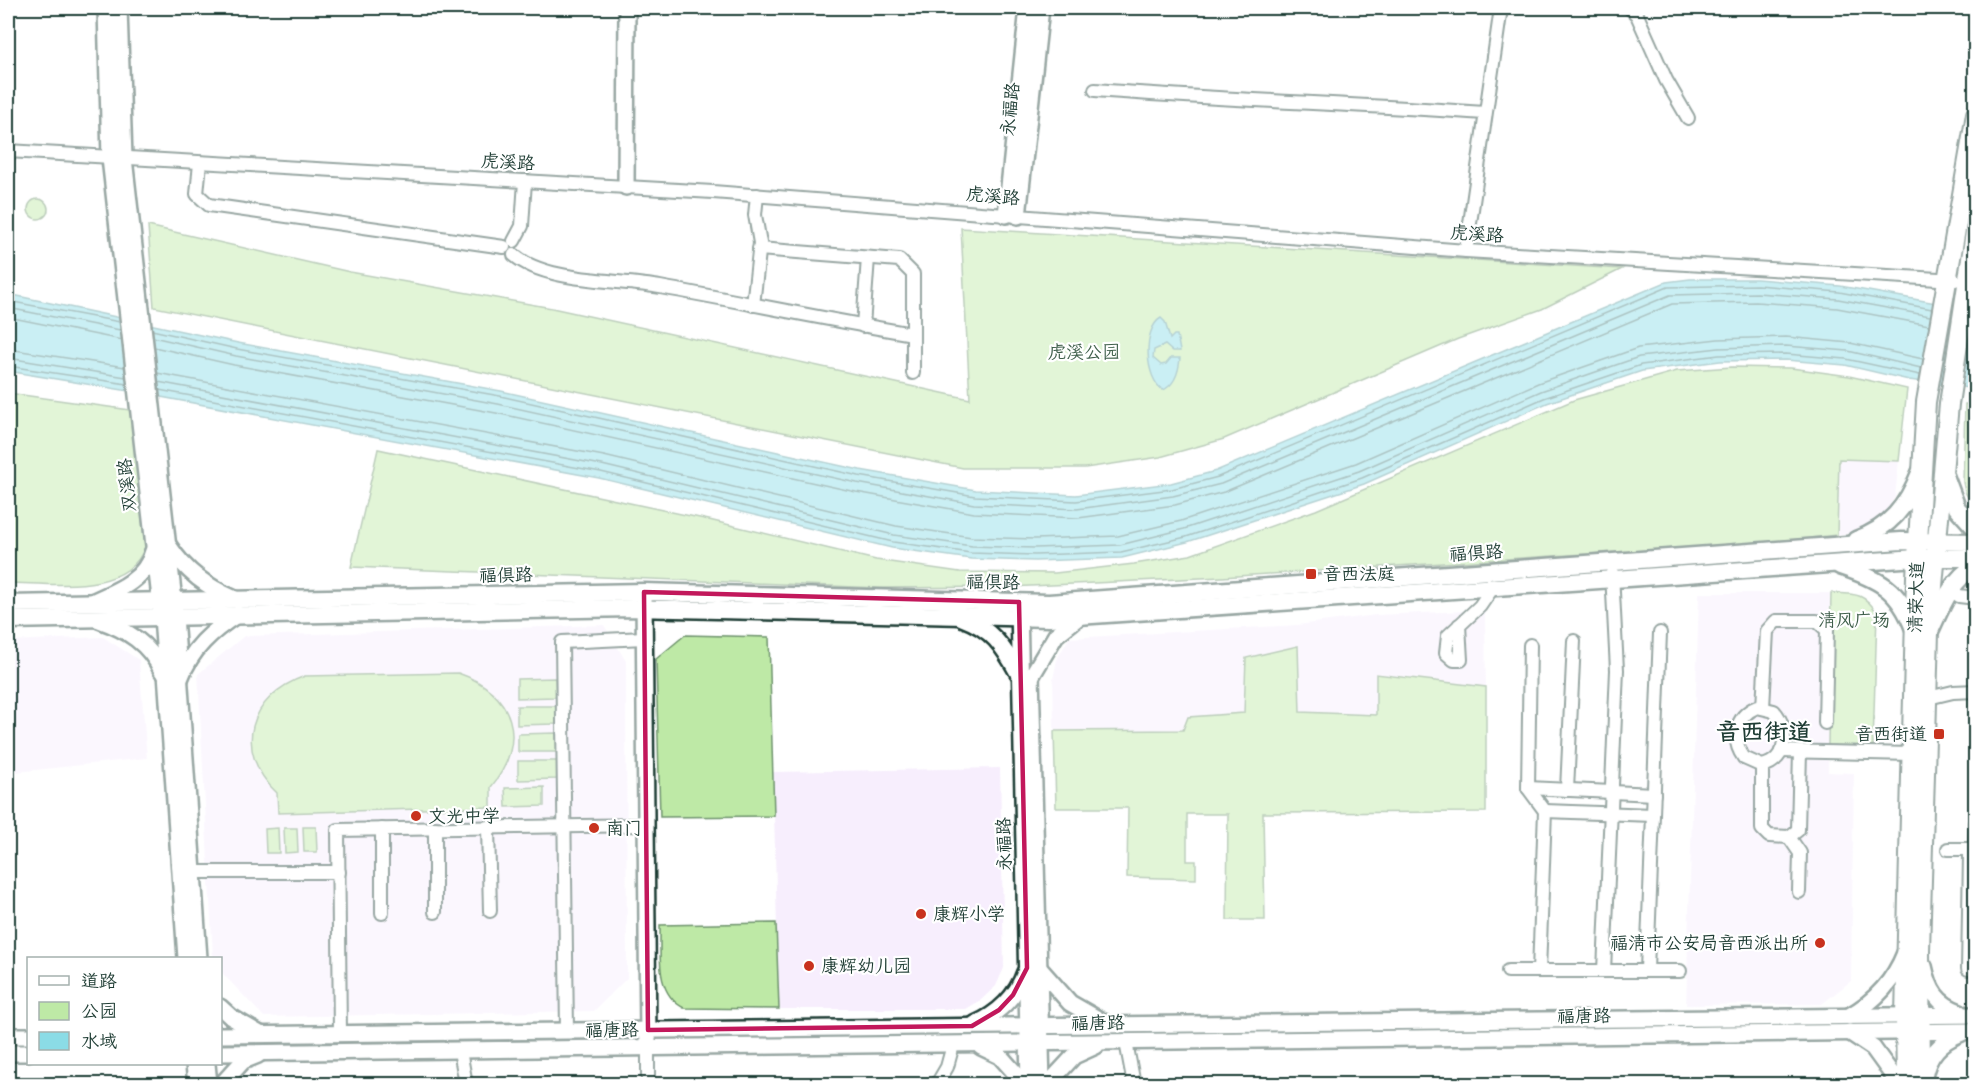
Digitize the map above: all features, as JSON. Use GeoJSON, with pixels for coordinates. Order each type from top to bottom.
{"type":"FeatureCollection","features":[{"type":"Feature","properties":{"kind":"main road","name":"清荣大道"},"geometry":{"type":"LineString","coordinates":[[1913,950],[1928,698],[1918,549],[1926,402],[1944,287],[1976,114]]}},
{"type":"Feature","properties":{"kind":"main road","name":"清荣大道"},"geometry":{"type":"LineString","coordinates":[[1906,1084],[1913,1023],[1912,754],[1922,632],[1938,549],[1949,404],[1964,299],[1971,280],[1976,226]]}},
{"type":"Feature","properties":{"kind":"main road"},"geometry":{"type":"LineString","coordinates":[[1834,555],[1889,524],[1903,507],[1922,469]]}},
{"type":"Feature","properties":{"kind":"main road"},"geometry":{"type":"LineString","coordinates":[[1943,471],[1957,508],[1976,529]]}},
{"type":"Feature","properties":{"kind":"main road","name":"福俱路"},"geometry":{"type":"LineString","coordinates":[[644,600],[957,616],[1938,549],[1976,542]]}},
{"type":"Feature","properties":{"kind":"main road","name":"福俱路"},"geometry":{"type":"LineString","coordinates":[[1938,549],[1976,558]]}},
{"type":"Feature","properties":{"kind":"main road"},"geometry":{"type":"LineString","coordinates":[[1834,555],[1896,594],[1922,632],[1965,571],[1976,565]]}},
{"type":"Feature","properties":{"kind":"main road","name":"福俱路"},"geometry":{"type":"LineString","coordinates":[[8,604],[91,609],[168,609],[644,600],[1024,610],[1080,616],[1493,587],[1612,571]]}},
{"type":"Feature","properties":{"kind":"main road","name":"福俱路"},"geometry":{"type":"LineString","coordinates":[[8,620],[91,609]]}},
{"type":"Feature","properties":{"kind":"main road","name":"清荣大道"},"geometry":{"type":"LineString","coordinates":[[1913,1023],[1922,1084]]}},
{"type":"Feature","properties":{"kind":"street","name":"双溪路"},"geometry":{"type":"LineString","coordinates":[[106,8],[117,158],[168,609],[186,957]]}},
{"type":"Feature","properties":{"kind":"street","name":"双溪路"},"geometry":{"type":"LineString","coordinates":[[117,158],[119,8]]}},
{"type":"Feature","properties":{"kind":"street"},"geometry":{"type":"LineString","coordinates":[[626,187],[627,8]]}},
{"type":"Feature","properties":{"kind":"street","name":"永福路"},"geometry":{"type":"LineString","coordinates":[[1012,215],[1028,8]]}},
{"type":"Feature","properties":{"kind":"street","name":"永福路"},"geometry":{"type":"LineString","coordinates":[[1012,215],[1041,8]]}},
{"type":"Feature","properties":{"kind":"street"},"geometry":{"type":"LineString","coordinates":[[1466,251],[1501,8]]}},
{"type":"Feature","properties":{"kind":"street"},"geometry":{"type":"LineString","coordinates":[[1630,8],[1637,15],[1666,80],[1688,118]]}},
{"type":"Feature","properties":{"kind":"street"},"geometry":{"type":"LineString","coordinates":[[1095,90],[1485,112]]}},
{"type":"Feature","properties":{"kind":"street","name":"虎溪路"},"geometry":{"type":"LineString","coordinates":[[8,151],[757,195],[1944,287],[1971,280]]}},
{"type":"Feature","properties":{"kind":"street"},"geometry":{"type":"LineString","coordinates":[[200,163],[197,194],[209,205],[509,244]]}},
{"type":"Feature","properties":{"kind":"street"},"geometry":{"type":"LineString","coordinates":[[525,181],[522,226],[509,244],[507,254],[514,255],[523,262],[554,272],[658,286],[913,334]]}},
{"type":"Feature","properties":{"kind":"street"},"geometry":{"type":"LineString","coordinates":[[753,305],[759,249],[755,215],[757,195]]}},
{"type":"Feature","properties":{"kind":"street"},"geometry":{"type":"LineString","coordinates":[[759,249],[899,260],[913,274],[913,373]]}},
{"type":"Feature","properties":{"kind":"street"},"geometry":{"type":"LineString","coordinates":[[863,326],[868,258]]}},
{"type":"Feature","properties":{"kind":"street"},"geometry":{"type":"LineString","coordinates":[[161,547],[203,584],[236,607],[197,647],[173,682],[155,655],[138,639],[91,609],[134,581],[150,564],[161,547]]}},
{"type":"Feature","properties":{"kind":"street"},"geometry":{"type":"LineString","coordinates":[[1604,970],[1609,813],[1617,670],[1612,571]]}},
{"type":"Feature","properties":{"kind":"street"},"geometry":{"type":"LineString","coordinates":[[1459,625],[1480,606],[1493,587]]}},
{"type":"Feature","properties":{"kind":"street"},"geometry":{"type":"LineString","coordinates":[[1951,589],[1959,596],[1976,598]]}},
{"type":"Feature","properties":{"kind":"street"},"geometry":{"type":"LineString","coordinates":[[644,600],[648,1084]]}},
{"type":"Feature","properties":{"kind":"street","name":"永福路"},"geometry":{"type":"LineString","coordinates":[[1024,610],[1034,1025],[1042,1084]]}},
{"type":"Feature","properties":{"kind":"street"},"geometry":{"type":"LineString","coordinates":[[957,616],[981,625],[1007,652],[1025,677],[1056,635],[1080,616]]}},
{"type":"Feature","properties":{"kind":"street"},"geometry":{"type":"LineString","coordinates":[[1763,708],[1767,631],[1776,621],[1817,621],[1827,630],[1825,723]]}},
{"type":"Feature","properties":{"kind":"street"},"geometry":{"type":"LineString","coordinates":[[1647,970],[1660,633]]}},
{"type":"Feature","properties":{"kind":"street"},"geometry":{"type":"LineString","coordinates":[[567,1031],[562,642],[644,638]]}},
{"type":"Feature","properties":{"kind":"street"},"geometry":{"type":"LineString","coordinates":[[1567,790],[1574,642]]}},
{"type":"Feature","properties":{"kind":"street"},"geometry":{"type":"LineString","coordinates":[[1530,645],[1528,788],[1545,810],[1539,971]]}},
{"type":"Feature","properties":{"kind":"street","name":"双溪路"},"geometry":{"type":"LineString","coordinates":[[173,682],[193,872],[199,957]]}},
{"type":"Feature","properties":{"kind":"street"},"geometry":{"type":"LineString","coordinates":[[1928,698],[1953,692],[1976,691]]}},
{"type":"Feature","properties":{"kind":"street"},"geometry":{"type":"LineString","coordinates":[[1763,708],[1774,711],[1781,719],[1785,729],[1781,752],[1774,761],[1762,765],[1744,758],[1738,747],[1737,732],[1742,716],[1749,710],[1763,708]]}},
{"type":"Feature","properties":{"kind":"street"},"geometry":{"type":"LineString","coordinates":[[1781,752],[1912,754]]}},
{"type":"Feature","properties":{"kind":"street"},"geometry":{"type":"LineString","coordinates":[[1762,765],[1762,829],[1769,836],[1789,837],[1798,830],[1800,752]]}},
{"type":"Feature","properties":{"kind":"street"},"geometry":{"type":"LineString","coordinates":[[1528,788],[1654,794]]}},
{"type":"Feature","properties":{"kind":"street"},"geometry":{"type":"LineString","coordinates":[[1545,810],[1653,815]]}},
{"type":"Feature","properties":{"kind":"street"},"geometry":{"type":"LineString","coordinates":[[1976,824],[1975,849],[1970,855],[1968,969],[1976,969]]}},
{"type":"Feature","properties":{"kind":"street"},"geometry":{"type":"LineString","coordinates":[[340,1035],[338,830],[646,825]]}},
{"type":"Feature","properties":{"kind":"street"},"geometry":{"type":"LineString","coordinates":[[488,827],[490,911]]}},
{"type":"Feature","properties":{"kind":"street"},"geometry":{"type":"LineString","coordinates":[[435,828],[435,912]]}},
{"type":"Feature","properties":{"kind":"street"},"geometry":{"type":"LineString","coordinates":[[382,829],[382,913]]}},
{"type":"Feature","properties":{"kind":"street"},"geometry":{"type":"LineString","coordinates":[[1789,837],[1800,853],[1799,892]]}},
{"type":"Feature","properties":{"kind":"street"},"geometry":{"type":"LineString","coordinates":[[1948,849],[1975,849]]}},
{"type":"Feature","properties":{"kind":"street"},"geometry":{"type":"LineString","coordinates":[[193,872],[339,872]]}},
{"type":"Feature","properties":{"kind":"street"},"geometry":{"type":"LineString","coordinates":[[1849,1016],[1885,988],[1913,950],[1934,997],[1945,1006],[1972,1015]]}},
{"type":"Feature","properties":{"kind":"street"},"geometry":{"type":"LineString","coordinates":[[972,1026],[999,1010],[1033,968],[1070,1003],[1107,1024]]}},
{"type":"Feature","properties":{"kind":"street"},"geometry":{"type":"LineString","coordinates":[[1508,971],[1680,971]]}},
{"type":"Feature","properties":{"kind":"street"},"geometry":{"type":"LineString","coordinates":[[222,1008],[247,1027],[263,1035]]}},
{"type":"Feature","properties":{"kind":"street","name":"福唐路"},"geometry":{"type":"LineString","coordinates":[[222,1053],[1849,1032],[1972,1015]]}},
{"type":"Feature","properties":{"kind":"street","name":"福唐路"},"geometry":{"type":"LineString","coordinates":[[222,1035],[1849,1016],[1972,1031]]}},
{"type":"Feature","properties":{"kind":"street"},"geometry":{"type":"LineString","coordinates":[[1922,1084],[1926,1065],[1932,1055],[1949,1038],[1972,1031]]}},
{"type":"Feature","properties":{"kind":"street"},"geometry":{"type":"LineString","coordinates":[[1849,1032],[1873,1048],[1899,1084]]}},
{"type":"Feature","properties":{"kind":"street"},"geometry":{"type":"LineString","coordinates":[[8,1036],[27,1036]]}},
{"type":"Feature","properties":{"kind":"street"},"geometry":{"type":"LineString","coordinates":[[1126,1042],[1134,1084]]}},
{"type":"Feature","properties":{"kind":"street"},"geometry":{"type":"LineString","coordinates":[[1048,1084],[1074,1056],[1086,1048],[1106,1043]]}},
{"type":"Feature","properties":{"kind":"street","name":"永福路"},"geometry":{"type":"LineString","coordinates":[[1027,1084],[1035,1044]]}},
{"type":"Feature","properties":{"kind":"street"},"geometry":{"type":"LineString","coordinates":[[937,1084],[947,1067],[952,1045]]}},
{"type":"Feature","properties":{"kind":"street"},"geometry":{"type":"LineString","coordinates":[[972,1045],[1000,1056],[1027,1084]]}},
{"type":"Feature","properties":{"kind":"street"},"geometry":{"type":"LineString","coordinates":[[460,1051],[466,1084]]}},
{"type":"Feature","properties":{"kind":"street"},"geometry":{"type":"LineString","coordinates":[[8,1053],[27,1053]]}},
{"type":"Feature","properties":{"kind":"street"},"geometry":{"type":"LineString","coordinates":[[222,1084],[243,1061],[262,1053]]}},
{"type":"Feature","properties":{"kind":"street"},"geometry":{"type":"LineString","coordinates":[[194,1065],[196,1084]]}},
{"type":"Feature","properties":{"kind":"street"},"geometry":{"type":"LineString","coordinates":[[207,1065],[209,1084]]}},
{"type":"Feature","properties":{"kind":"highlighted area"},"geometry":{"type":"Polygon","coordinates":[[[644,592],[1019,602],[1027,968],[1013,995],[999,1010],[972,1026],[648,1030],[644,592]]]}},
{"type":"Feature","properties":{"kind":"shaded area"},"geometry":{"type":"Polygon","coordinates":[[[1839,459],[1899,461],[1895,497],[1878,523],[1860,532],[1837,535],[1839,459]]]}},
{"type":"Feature","properties":{"kind":"shaded area"},"geometry":{"type":"Polygon","coordinates":[[[1699,593],[1831,593],[1828,772],[1854,773],[1851,981],[1822,1004],[1686,1005],[1699,593]]]}},
{"type":"Feature","properties":{"kind":"shaded area"},"geometry":{"type":"Polygon","coordinates":[[[1485,610],[1486,687],[1376,674],[1376,715],[1299,712],[1244,713],[1188,717],[1183,730],[1054,731],[1053,679],[1057,659],[1069,638],[1297,625],[1376,615],[1485,610]]]}},
{"type":"Feature","properties":{"kind":"shaded area","name":"文光中学"},"geometry":{"type":"Polygon","coordinates":[[[604,625],[626,661],[627,978],[594,1011],[264,1017],[222,973],[222,957],[213,957],[198,674],[244,636],[604,625]]]}},
{"type":"Feature","properties":{"kind":"shaded area"},"geometry":{"type":"Polygon","coordinates":[[[103,637],[139,660],[147,758],[8,773],[8,641],[103,637]]]}},
{"type":"Feature","properties":{"kind":"shaded area","name":"康辉小学"},"geometry":{"type":"Polygon","coordinates":[[[1000,768],[1004,968],[996,986],[981,1000],[966,1009],[779,1009],[773,772],[1000,768]]]}},
{"type":"Feature","properties":{"kind":"green space"},"geometry":{"type":"Polygon","coordinates":[[[34,199],[42,199],[48,205],[48,213],[42,219],[34,219],[28,213],[28,205],[34,199]]]}},
{"type":"Feature","properties":{"kind":"green space","name":"虎溪公园"},"geometry":{"type":"Polygon","coordinates":[[[148,226],[350,272],[552,308],[970,399],[961,228],[1622,269],[1542,309],[1458,339],[1224,439],[1160,457],[1085,468],[963,468],[154,307],[148,226]]]}},
{"type":"Feature","properties":{"kind":"green space"},"geometry":{"type":"Polygon","coordinates":[[[1732,367],[1791,368],[1849,376],[1907,389],[1899,461],[1839,459],[1837,535],[1772,542],[1222,577],[1007,587],[881,588],[351,567],[378,449],[709,520],[876,560],[960,572],[1055,573],[1190,555],[1316,510],[1574,400],[1677,371],[1732,367]]]}},
{"type":"Feature","properties":{"kind":"green space"},"geometry":{"type":"Polygon","coordinates":[[[8,393],[130,410],[145,547],[136,563],[122,573],[105,580],[65,585],[8,583],[8,393]]]}},
{"type":"Feature","properties":{"kind":"green space"},"geometry":{"type":"Polygon","coordinates":[[[1965,404],[1975,405],[1975,509],[1965,492],[1963,482],[1965,404]]]}},
{"type":"Feature","properties":{"kind":"green space","name":"清风广场"},"geometry":{"type":"Polygon","coordinates":[[[1831,593],[1858,595],[1868,601],[1877,613],[1873,746],[1828,745],[1831,593]]]}},
{"type":"Feature","properties":{"kind":"green space"},"geometry":{"type":"Polygon","coordinates":[[[685,635],[769,637],[774,816],[660,817],[656,659],[685,635]]]}},
{"type":"Feature","properties":{"kind":"green space"},"geometry":{"type":"Polygon","coordinates":[[[1298,646],[1300,712],[1376,715],[1376,674],[1486,687],[1486,812],[1263,813],[1265,920],[1227,920],[1228,814],[1187,814],[1187,861],[1196,861],[1196,879],[1127,877],[1128,808],[1056,808],[1054,731],[1183,730],[1188,717],[1244,713],[1246,658],[1298,646]]]}},
{"type":"Feature","properties":{"kind":"green space"},"geometry":{"type":"Polygon","coordinates":[[[458,673],[477,681],[492,692],[503,705],[510,720],[512,736],[510,752],[503,770],[491,787],[491,807],[278,813],[277,793],[263,776],[255,759],[251,742],[253,726],[260,710],[286,685],[305,676],[458,673]]]}},
{"type":"Feature","properties":{"kind":"green space"},"geometry":{"type":"Polygon","coordinates":[[[555,678],[556,697],[517,698],[517,679],[555,678]]]}},
{"type":"Feature","properties":{"kind":"green space"},"geometry":{"type":"Polygon","coordinates":[[[517,706],[556,706],[556,724],[517,725],[517,706]]]}},
{"type":"Feature","properties":{"kind":"green space"},"geometry":{"type":"Polygon","coordinates":[[[556,733],[557,752],[518,752],[518,734],[556,733]]]}},
{"type":"Feature","properties":{"kind":"green space"},"geometry":{"type":"Polygon","coordinates":[[[518,761],[557,761],[557,779],[518,780],[518,761]]]}},
{"type":"Feature","properties":{"kind":"green space"},"geometry":{"type":"Polygon","coordinates":[[[544,787],[544,806],[506,807],[505,788],[544,787]]]}},
{"type":"Feature","properties":{"kind":"green space"},"geometry":{"type":"Polygon","coordinates":[[[303,827],[316,827],[317,852],[304,852],[303,827]]]}},
{"type":"Feature","properties":{"kind":"green space"},"geometry":{"type":"Polygon","coordinates":[[[278,828],[279,853],[266,853],[265,829],[278,828]]]}},
{"type":"Feature","properties":{"kind":"green space"},"geometry":{"type":"Polygon","coordinates":[[[284,828],[297,828],[298,852],[285,853],[284,828]]]}},
{"type":"Feature","properties":{"kind":"green space"},"geometry":{"type":"Polygon","coordinates":[[[776,923],[779,1009],[684,1008],[668,993],[661,972],[660,925],[776,923]]]}},
{"type":"Feature","properties":{"kind":"water"},"geometry":{"type":"Polygon","coordinates":[[[1690,279],[1757,279],[1840,286],[1975,310],[1976,389],[1909,380],[1845,365],[1786,360],[1720,361],[1642,371],[1547,403],[1364,484],[1187,542],[1122,558],[1035,561],[971,559],[892,548],[599,478],[8,371],[8,294],[238,343],[501,391],[860,470],[976,490],[1076,495],[1171,483],[1216,471],[1666,282],[1690,279]]]}},
{"type":"Feature","properties":{"kind":"water"},"geometry":{"type":"Polygon","coordinates":[[[1161,318],[1165,322],[1170,339],[1177,335],[1180,351],[1172,351],[1165,345],[1154,350],[1153,358],[1161,365],[1166,364],[1171,358],[1180,358],[1173,381],[1163,390],[1152,376],[1148,354],[1151,332],[1161,318]]]}},
{"type":"Feature","properties":{"kind":"place","name":"音西法庭"},"geometry":{"type":"Point","coordinates":[1311,574]}},
{"type":"Feature","properties":{"kind":"place","name":"音西街道"},"geometry":{"type":"Point","coordinates":[1939,734]}},
{"type":"Feature","properties":{"kind":"place","name":"文光中学"},"geometry":{"type":"Point","coordinates":[416,816]}},
{"type":"Feature","properties":{"kind":"place","name":"南门"},"geometry":{"type":"Point","coordinates":[594,828]}},
{"type":"Feature","properties":{"kind":"place","name":"康辉小学"},"geometry":{"type":"Point","coordinates":[921,914]}},
{"type":"Feature","properties":{"kind":"place","name":"福清市公安局音西派出所"},"geometry":{"type":"Point","coordinates":[1820,943]}},
{"type":"Feature","properties":{"kind":"place","name":"康辉幼儿园"},"geometry":{"type":"Point","coordinates":[809,966]}},
{"type":"Feature","properties":{"kind":"district","name":"音西街道"},"geometry":{"type":"Point","coordinates":[1764,732]}}]}
